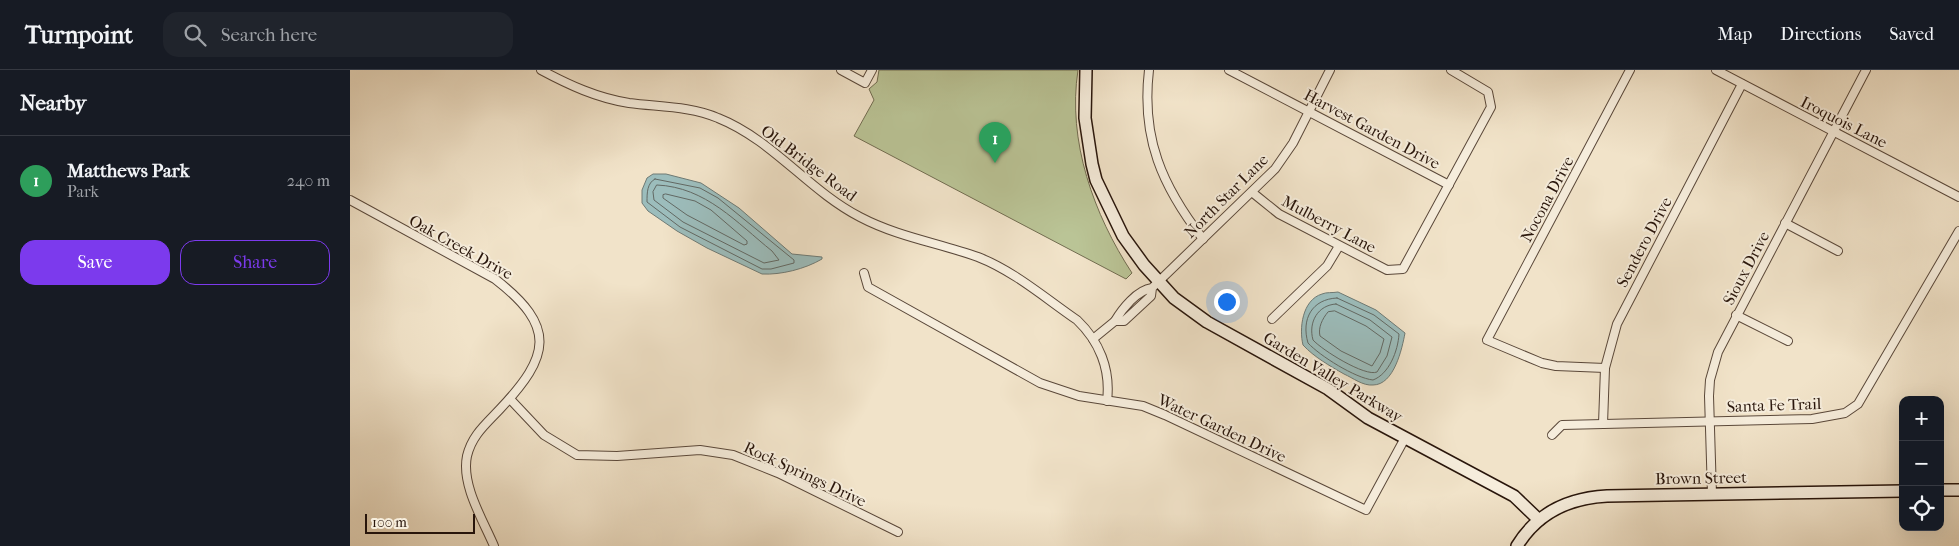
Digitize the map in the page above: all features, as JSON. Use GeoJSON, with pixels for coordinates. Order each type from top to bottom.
{"type":"FeatureCollection","features":[{"type":"Feature","properties":{"kind":"street","name":"Old Bridge Road"},"geometry":{"type":"LineString","coordinates":[[541,70],[569,85],[612,100],[673,107],[718,118],[773,150],[802,177],[838,204],[892,231],[979,258],[996,266],[1077,320],[1093,339],[1107,374],[1107,401]]}},
{"type":"Feature","properties":{"kind":"street"},"geometry":{"type":"LineString","coordinates":[[842,70],[865,83],[872,70]]}},
{"type":"Feature","properties":{"kind":"street","name":"Garden Valley Parkway"},"geometry":{"type":"LineString","coordinates":[[1086,70],[1085,118],[1096,180],[1124,236],[1156,285],[1207,322],[1313,380],[1368,418],[1514,496],[1539,520]]}},
{"type":"Feature","properties":{"kind":"street"},"geometry":{"type":"LineString","coordinates":[[1149,70],[1147,103],[1154,149],[1175,200],[1204,238]]}},
{"type":"Feature","properties":{"kind":"street","name":"Harvest Garden Drive"},"geometry":{"type":"LineString","coordinates":[[1229,70],[1449,185]]}},
{"type":"Feature","properties":{"kind":"street","name":"North Star Lane"},"geometry":{"type":"LineString","coordinates":[[1093,339],[1115,321],[1120,312],[1144,289],[1156,285],[1253,193],[1284,157],[1330,70]]}},
{"type":"Feature","properties":{"kind":"street"},"geometry":{"type":"LineString","coordinates":[[1449,185],[1491,107],[1490,96],[1482,87],[1451,70]]}},
{"type":"Feature","properties":{"kind":"street","name":"Nocona Drive"},"geometry":{"type":"LineString","coordinates":[[1605,368],[1542,364],[1487,340],[1630,70]]}},
{"type":"Feature","properties":{"kind":"street","name":"Iroquois Lane"},"geometry":{"type":"LineString","coordinates":[[1716,70],[1959,196]]}},
{"type":"Feature","properties":{"kind":"street","name":"Sioux Drive"},"geometry":{"type":"LineString","coordinates":[[1712,494],[1708,396],[1713,367],[1736,315],[1866,70]]}},
{"type":"Feature","properties":{"kind":"street","name":"Sendero Drive"},"geometry":{"type":"LineString","coordinates":[[1603,424],[1605,368],[1617,324],[1742,84]]}},
{"type":"Feature","properties":{"kind":"street","name":"Mulberry Lane"},"geometry":{"type":"LineString","coordinates":[[1253,193],[1262,203],[1279,214],[1387,270],[1397,271],[1407,266],[1449,185]]}},
{"type":"Feature","properties":{"kind":"street","name":"Oak Creek Drive"},"geometry":{"type":"LineString","coordinates":[[350,200],[495,279],[516,294],[527,308],[540,334],[538,354],[533,370],[510,399],[479,430],[471,443],[466,470],[474,498],[494,546]]}},
{"type":"Feature","properties":{"kind":"street"},"geometry":{"type":"LineString","coordinates":[[1785,223],[1838,251]]}},
{"type":"Feature","properties":{"kind":"street","name":"Santa Fe Trail"},"geometry":{"type":"LineString","coordinates":[[1552,435],[1562,426],[1812,419],[1849,411],[1858,404],[1959,231]]}},
{"type":"Feature","properties":{"kind":"street"},"geometry":{"type":"LineString","coordinates":[[1272,319],[1323,271],[1339,246]]}},
{"type":"Feature","properties":{"kind":"street","name":"Water Garden Drive"},"geometry":{"type":"LineString","coordinates":[[864,274],[868,287],[1040,383],[1079,396],[1143,406],[1366,510],[1405,438]]}},
{"type":"Feature","properties":{"kind":"street"},"geometry":{"type":"LineString","coordinates":[[1736,315],[1788,342]]}},
{"type":"Feature","properties":{"kind":"street","name":"Rock Springs Drive"},"geometry":{"type":"LineString","coordinates":[[510,399],[544,435],[578,455],[617,456],[700,450],[733,455],[784,476],[898,532]]}},
{"type":"Feature","properties":{"kind":"street"},"geometry":{"type":"LineString","coordinates":[[1944,490],[1959,490]]}},
{"type":"Feature","properties":{"kind":"street","name":"Brown Street"},"geometry":{"type":"LineString","coordinates":[[1517,546],[1539,520],[1562,506],[1583,499],[1607,496],[1899,491]]}},
{"type":"Feature","properties":{"kind":"green space"},"geometry":{"type":"Polygon","coordinates":[[[879,70],[1078,70],[1076,124],[1080,150],[1095,202],[1118,251],[1132,273],[1126,279],[854,136],[874,100],[869,89],[877,82],[879,70]]]}},
{"type":"Feature","properties":{"kind":"water"},"geometry":{"type":"Polygon","coordinates":[[[653,174],[666,174],[701,183],[739,208],[792,254],[822,257],[822,259],[793,271],[762,274],[707,248],[677,231],[648,211],[642,203],[642,190],[647,178],[653,174]]]}},
{"type":"Feature","properties":{"kind":"water"},"geometry":{"type":"Polygon","coordinates":[[[1338,292],[1376,310],[1405,333],[1402,348],[1392,373],[1380,383],[1369,385],[1358,381],[1322,361],[1303,345],[1302,323],[1310,302],[1315,297],[1324,293],[1338,292]]]}},
{"type":"Feature","properties":{"kind":"place","name":"Matthews Park"},"geometry":{"type":"Point","coordinates":[995,163]}}]}
